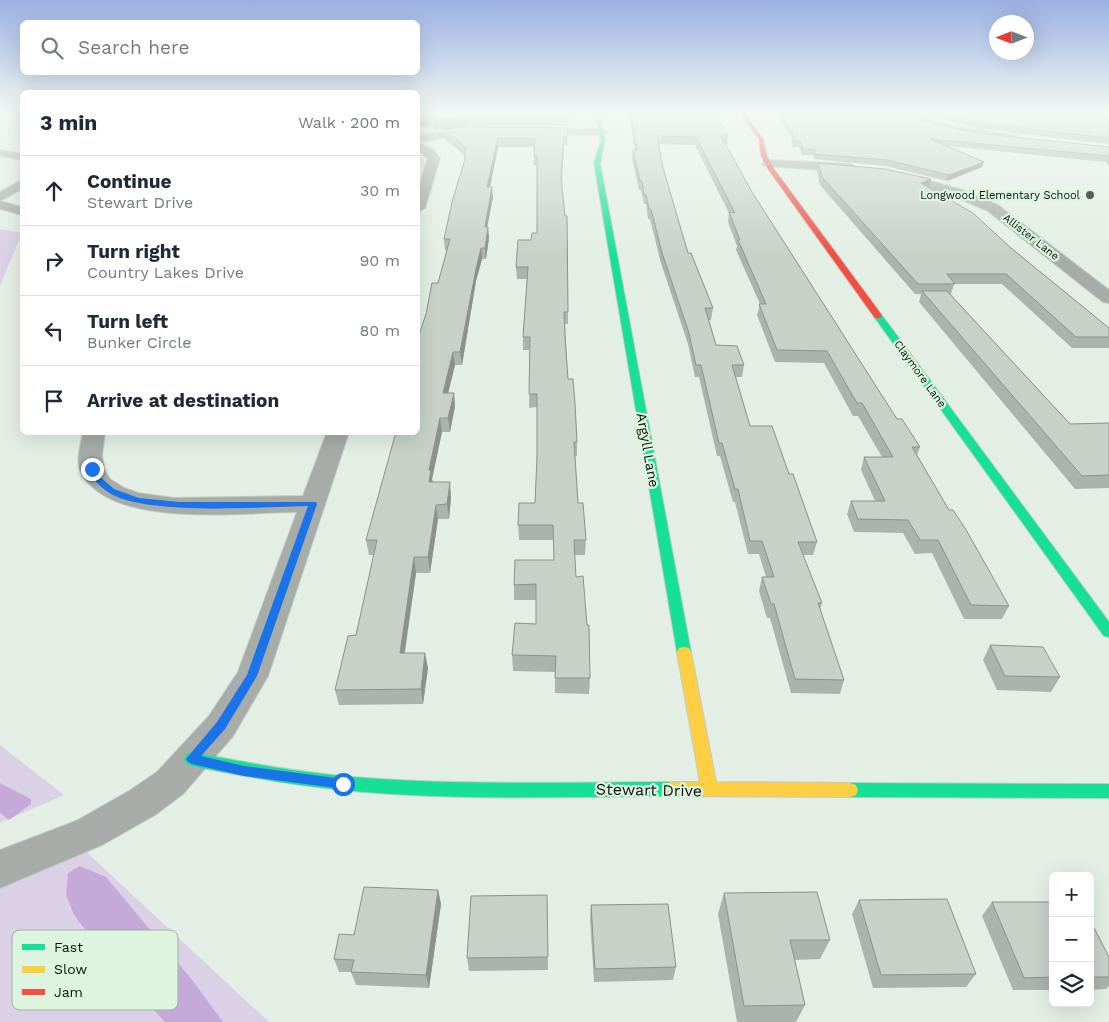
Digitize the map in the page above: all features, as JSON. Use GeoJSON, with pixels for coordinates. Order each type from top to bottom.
{"type":"FeatureCollection","features":[{"type":"Feature","properties":{"kind":"street"},"geometry":{"type":"LineString","coordinates":[[420,199],[434,159]]}},
{"type":"Feature","properties":{"kind":"street","name":"Argyll Lane"},"geometry":{"type":"LineString","coordinates":[[598,159],[598,169],[709,790]]}},
{"type":"Feature","properties":{"kind":"street","name":"Claymore Lane"},"geometry":{"type":"LineString","coordinates":[[767,159],[768,164],[1109,632]]}},
{"type":"Feature","properties":{"kind":"street"},"geometry":{"type":"LineString","coordinates":[[768,164],[808,165],[863,170]]}},
{"type":"Feature","properties":{"kind":"street","name":"Allister Lane"},"geometry":{"type":"LineString","coordinates":[[887,173],[951,190],[993,208],[1109,298]]}},
{"type":"Feature","properties":{"kind":"street"},"geometry":{"type":"LineString","coordinates":[[0,198],[20,185]]}},
{"type":"Feature","properties":{"kind":"street"},"geometry":{"type":"LineString","coordinates":[[0,205],[20,210]]}},
{"type":"Feature","properties":{"kind":"street"},"geometry":{"type":"LineString","coordinates":[[94,435],[90,461],[92,469],[104,486],[124,496],[152,503],[179,505],[313,504]]}},
{"type":"Feature","properties":{"kind":"street"},"geometry":{"type":"LineString","coordinates":[[0,869],[89,833],[142,803],[163,788],[221,726],[252,676],[337,435]]}},
{"type":"Feature","properties":{"kind":"street","name":"Stewart Drive"},"geometry":{"type":"LineString","coordinates":[[192,759],[236,770],[386,787],[1109,791]]}},
{"type":"Feature","properties":{"kind":"shaded area"},"geometry":{"type":"Polygon","coordinates":[[[0,229],[20,233],[20,238],[0,286],[0,229]]]}},
{"type":"Feature","properties":{"kind":"shaded area"},"geometry":{"type":"Polygon","coordinates":[[[0,745],[64,795],[0,823],[0,745]]]}},
{"type":"Feature","properties":{"kind":"shaded area"},"geometry":{"type":"Polygon","coordinates":[[[0,783],[31,799],[31,804],[9,820],[0,813],[0,783]]]}},
{"type":"Feature","properties":{"kind":"shaded area"},"geometry":{"type":"Polygon","coordinates":[[[81,847],[170,930],[12,930],[12,1010],[178,1010],[178,937],[269,1022],[0,1022],[0,882],[81,847]]]}},
{"type":"Feature","properties":{"kind":"shaded area"},"geometry":{"type":"Polygon","coordinates":[[[80,866],[106,877],[150,930],[85,930],[74,915],[66,895],[68,873],[80,866]]]}},
{"type":"Feature","properties":{"kind":"shaded area"},"geometry":{"type":"Polygon","coordinates":[[[178,963],[223,1022],[165,1022],[154,1010],[178,1010],[178,963]]]}},
{"type":"Feature","properties":{"kind":"building"},"geometry":{"type":"Polygon","coordinates":[[[465,159],[493,159],[487,187],[492,187],[485,227],[488,227],[485,248],[481,248],[460,352],[453,352],[443,393],[454,393],[448,418],[440,418],[429,470],[431,470],[429,482],[450,482],[447,504],[436,505],[428,557],[414,557],[400,653],[425,653],[421,689],[335,690],[348,636],[356,635],[377,540],[366,540],[395,435],[420,435],[420,332],[426,314],[432,283],[438,283],[450,239],[444,239],[452,202],[465,159]]]}},
{"type":"Feature","properties":{"kind":"building"},"geometry":{"type":"Polygon","coordinates":[[[537,159],[562,159],[561,177],[565,216],[567,216],[568,312],[564,312],[565,337],[568,379],[573,379],[575,403],[577,442],[574,442],[578,503],[583,503],[586,540],[574,540],[576,577],[583,576],[587,625],[589,625],[590,678],[555,678],[556,656],[512,655],[515,623],[536,624],[536,584],[514,585],[515,560],[554,560],[553,525],[518,525],[519,503],[535,503],[537,394],[529,394],[530,337],[523,337],[528,267],[516,267],[518,240],[531,240],[532,233],[537,233],[537,159]]]}},
{"type":"Feature","properties":{"kind":"building"},"geometry":{"type":"Polygon","coordinates":[[[635,159],[661,159],[688,253],[691,253],[713,308],[705,308],[716,345],[737,346],[744,365],[732,365],[750,426],[772,426],[789,474],[793,474],[817,542],[798,542],[822,603],[818,603],[844,680],[795,679],[774,604],[771,604],[762,577],[774,577],[762,541],[750,541],[738,489],[735,489],[722,443],[719,443],[701,365],[696,365],[689,333],[662,253],[651,209],[649,209],[646,195],[644,195],[642,181],[640,181],[635,159]]]}},
{"type":"Feature","properties":{"kind":"building"},"geometry":{"type":"Polygon","coordinates":[[[707,159],[734,159],[752,192],[897,419],[902,419],[920,447],[912,447],[949,510],[953,510],[965,528],[1009,606],[971,605],[938,540],[920,540],[908,520],[858,519],[851,501],[885,501],[864,457],[893,457],[862,403],[857,403],[827,351],[777,350],[759,304],[766,304],[738,240],[740,240],[729,212],[735,213],[707,159]]]}},
{"type":"Feature","properties":{"kind":"building"},"geometry":{"type":"Polygon","coordinates":[[[871,159],[976,159],[984,162],[949,175],[887,160],[871,159]]]}},
{"type":"Feature","properties":{"kind":"building"},"geometry":{"type":"Polygon","coordinates":[[[818,163],[885,169],[931,179],[921,183],[973,213],[1011,248],[1109,328],[1109,337],[1076,337],[1006,274],[947,274],[955,284],[918,284],[822,177],[818,163]]]}},
{"type":"Feature","properties":{"kind":"building"},"geometry":{"type":"Polygon","coordinates":[[[922,291],[947,291],[1070,424],[1109,423],[1109,475],[1082,476],[922,291]]]}},
{"type":"Feature","properties":{"kind":"building"},"geometry":{"type":"Polygon","coordinates":[[[990,645],[1043,647],[1060,677],[1005,676],[990,645]]]}},
{"type":"Feature","properties":{"kind":"building"},"geometry":{"type":"Polygon","coordinates":[[[364,887],[438,890],[426,975],[351,972],[354,960],[334,959],[339,934],[354,935],[364,887]]]}},
{"type":"Feature","properties":{"kind":"building"},"geometry":{"type":"Polygon","coordinates":[[[817,892],[830,940],[790,940],[805,1005],[744,1006],[724,893],[817,892]]]}},
{"type":"Feature","properties":{"kind":"building"},"geometry":{"type":"Polygon","coordinates":[[[547,895],[548,957],[467,958],[471,896],[547,895]]]}},
{"type":"Feature","properties":{"kind":"building"},"geometry":{"type":"Polygon","coordinates":[[[947,899],[976,974],[881,975],[859,900],[947,899]]]}},
{"type":"Feature","properties":{"kind":"building"},"geometry":{"type":"Polygon","coordinates":[[[992,902],[1049,902],[1049,977],[1024,978],[992,902]]]}},
{"type":"Feature","properties":{"kind":"building"},"geometry":{"type":"Polygon","coordinates":[[[668,904],[676,967],[595,969],[591,905],[668,904]]]}},
{"type":"Feature","properties":{"kind":"building"},"geometry":{"type":"Polygon","coordinates":[[[1094,928],[1109,957],[1109,977],[1094,977],[1094,928]]]}},
{"type":"Feature","properties":{"kind":"traffic: fast"},"geometry":{"type":"LineString","coordinates":[[598,159],[597,163],[684,652]]}},
{"type":"Feature","properties":{"kind":"traffic: fast"},"geometry":{"type":"LineString","coordinates":[[878,316],[1109,632]]}},
{"type":"Feature","properties":{"kind":"traffic: fast"},"geometry":{"type":"LineString","coordinates":[[192,759],[296,778],[436,789],[671,789]]}},
{"type":"Feature","properties":{"kind":"traffic: fast"},"geometry":{"type":"LineString","coordinates":[[850,790],[1109,791]]}},
{"type":"Feature","properties":{"kind":"traffic: slow"},"geometry":{"type":"LineString","coordinates":[[684,652],[709,790]]}},
{"type":"Feature","properties":{"kind":"traffic: slow"},"geometry":{"type":"LineString","coordinates":[[671,789],[850,790]]}},
{"type":"Feature","properties":{"kind":"traffic: jam"},"geometry":{"type":"LineString","coordinates":[[765,159],[878,316]]}},
{"type":"Feature","properties":{"kind":"place","name":"Longwood Elementary School"},"geometry":{"type":"Point","coordinates":[1090,195]}},
{"type":"Feature","properties":{"kind":"route"},"geometry":{"type":"LineString","coordinates":[[92,469],[104,486],[138,501],[179,505],[313,504],[252,676],[221,726],[192,759],[236,770],[343,784]]}}]}
